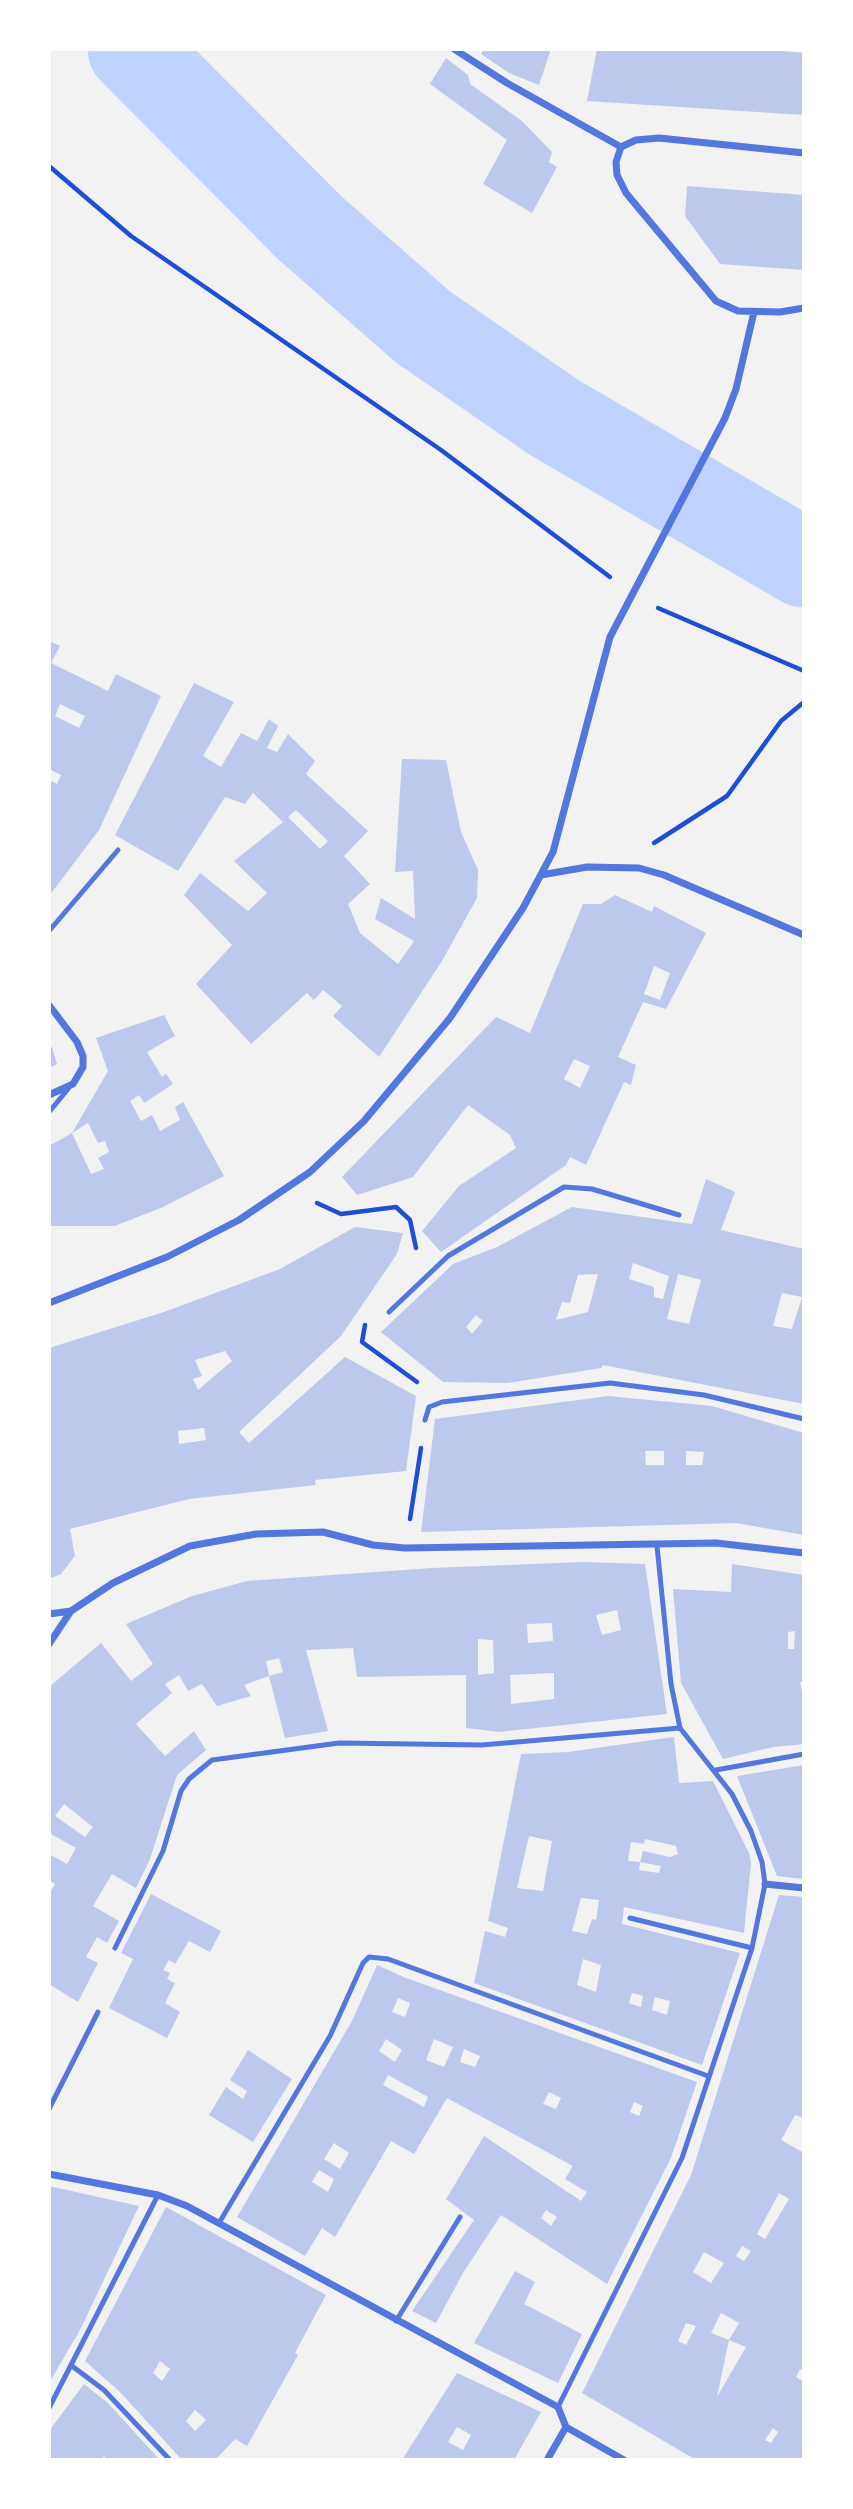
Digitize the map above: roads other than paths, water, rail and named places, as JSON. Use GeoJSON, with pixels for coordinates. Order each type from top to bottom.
{"type":"FeatureCollection","features":[{"type":"Feature","properties":{"kind":"street"},"geometry":{"type":"LineString","coordinates":[[454,49],[507,83],[621,147]]}},
{"type":"Feature","properties":{"kind":"street"},"geometry":{"type":"LineString","coordinates":[[804,153],[659,138],[636,140],[621,147],[616,162],[617,175],[626,193],[716,301],[738,311],[804,308]]}},
{"type":"Feature","properties":{"kind":"street"},"geometry":{"type":"LineString","coordinates":[[49,1303],[167,1257],[239,1220],[298,1180],[355,1130],[428,1047],[475,983],[553,852],[563,822],[604,654],[617,620],[725,418],[754,312]]}},
{"type":"Feature","properties":{"kind":"street"},"geometry":{"type":"LineString","coordinates":[[541,875],[587,867],[639,868],[664,875],[804,935]]}},
{"type":"Feature","properties":{"kind":"street"},"geometry":{"type":"LineString","coordinates":[[49,1005],[77,1042],[83,1056],[79,1078],[68,1089],[49,1095]]}},
{"type":"Feature","properties":{"kind":"street"},"geometry":{"type":"LineString","coordinates":[[49,1644],[71,1611],[113,1583],[190,1546],[223,1539],[323,1532],[373,1545],[405,1548],[716,1543],[804,1553]]}},
{"type":"Feature","properties":{"kind":"street"},"geometry":{"type":"LineString","coordinates":[[49,1615],[71,1611]]}},
{"type":"Feature","properties":{"kind":"street"},"geometry":{"type":"LineString","coordinates":[[765,1884],[804,1888]]}},
{"type":"Feature","properties":{"kind":"street"},"geometry":{"type":"LineString","coordinates":[[49,2174],[158,2195],[219,2223],[558,2407],[566,2427],[624,2460]]}},
{"type":"Feature","properties":{"kind":"street"},"geometry":{"type":"LineString","coordinates":[[547,2460],[566,2427]]}},
{"type":"Feature","properties":{"kind":"lane"},"geometry":{"type":"LineString","coordinates":[[49,931],[118,850]]}},
{"type":"Feature","properties":{"kind":"lane"},"geometry":{"type":"LineString","coordinates":[[49,1112],[68,1089]]}},
{"type":"Feature","properties":{"kind":"lane"},"geometry":{"type":"LineString","coordinates":[[389,1312],[448,1256],[564,1187],[592,1189],[678,1215]]}},
{"type":"Feature","properties":{"kind":"lane"},"geometry":{"type":"LineString","coordinates":[[425,1420],[429,1407],[442,1402],[610,1382],[704,1395],[804,1419]]}},
{"type":"Feature","properties":{"kind":"lane"},"geometry":{"type":"LineString","coordinates":[[558,2407],[682,2158],[752,1948],[765,1884],[762,1862],[751,1830],[716,1770],[680,1728],[671,1684],[657,1546]]}},
{"type":"Feature","properties":{"kind":"lane"},"geometry":{"type":"LineString","coordinates":[[115,1948],[163,1851],[181,1791],[189,1779],[212,1760],[339,1743],[482,1745],[680,1728]]}},
{"type":"Feature","properties":{"kind":"lane"},"geometry":{"type":"LineString","coordinates":[[716,1770],[804,1754]]}},
{"type":"Feature","properties":{"kind":"lane"},"geometry":{"type":"LineString","coordinates":[[629,1918],[752,1948]]}},
{"type":"Feature","properties":{"kind":"lane"},"geometry":{"type":"LineString","coordinates":[[219,2223],[331,2036],[363,1963],[369,1956],[388,1959],[708,2076]]}},
{"type":"Feature","properties":{"kind":"lane"},"geometry":{"type":"LineString","coordinates":[[49,2109],[98,2012]]}},
{"type":"Feature","properties":{"kind":"lane"},"geometry":{"type":"LineString","coordinates":[[49,2408],[158,2195]]}},
{"type":"Feature","properties":{"kind":"lane"},"geometry":{"type":"LineString","coordinates":[[396,2320],[460,2217]]}},
{"type":"Feature","properties":{"kind":"lane"},"geometry":{"type":"LineString","coordinates":[[72,2365],[104,2390],[170,2460]]}},
{"type":"Feature","properties":{"kind":"waterway"},"geometry":{"type":"LineString","coordinates":[[132,49],[310,228],[423,327],[555,418],[804,563]]}}]}
